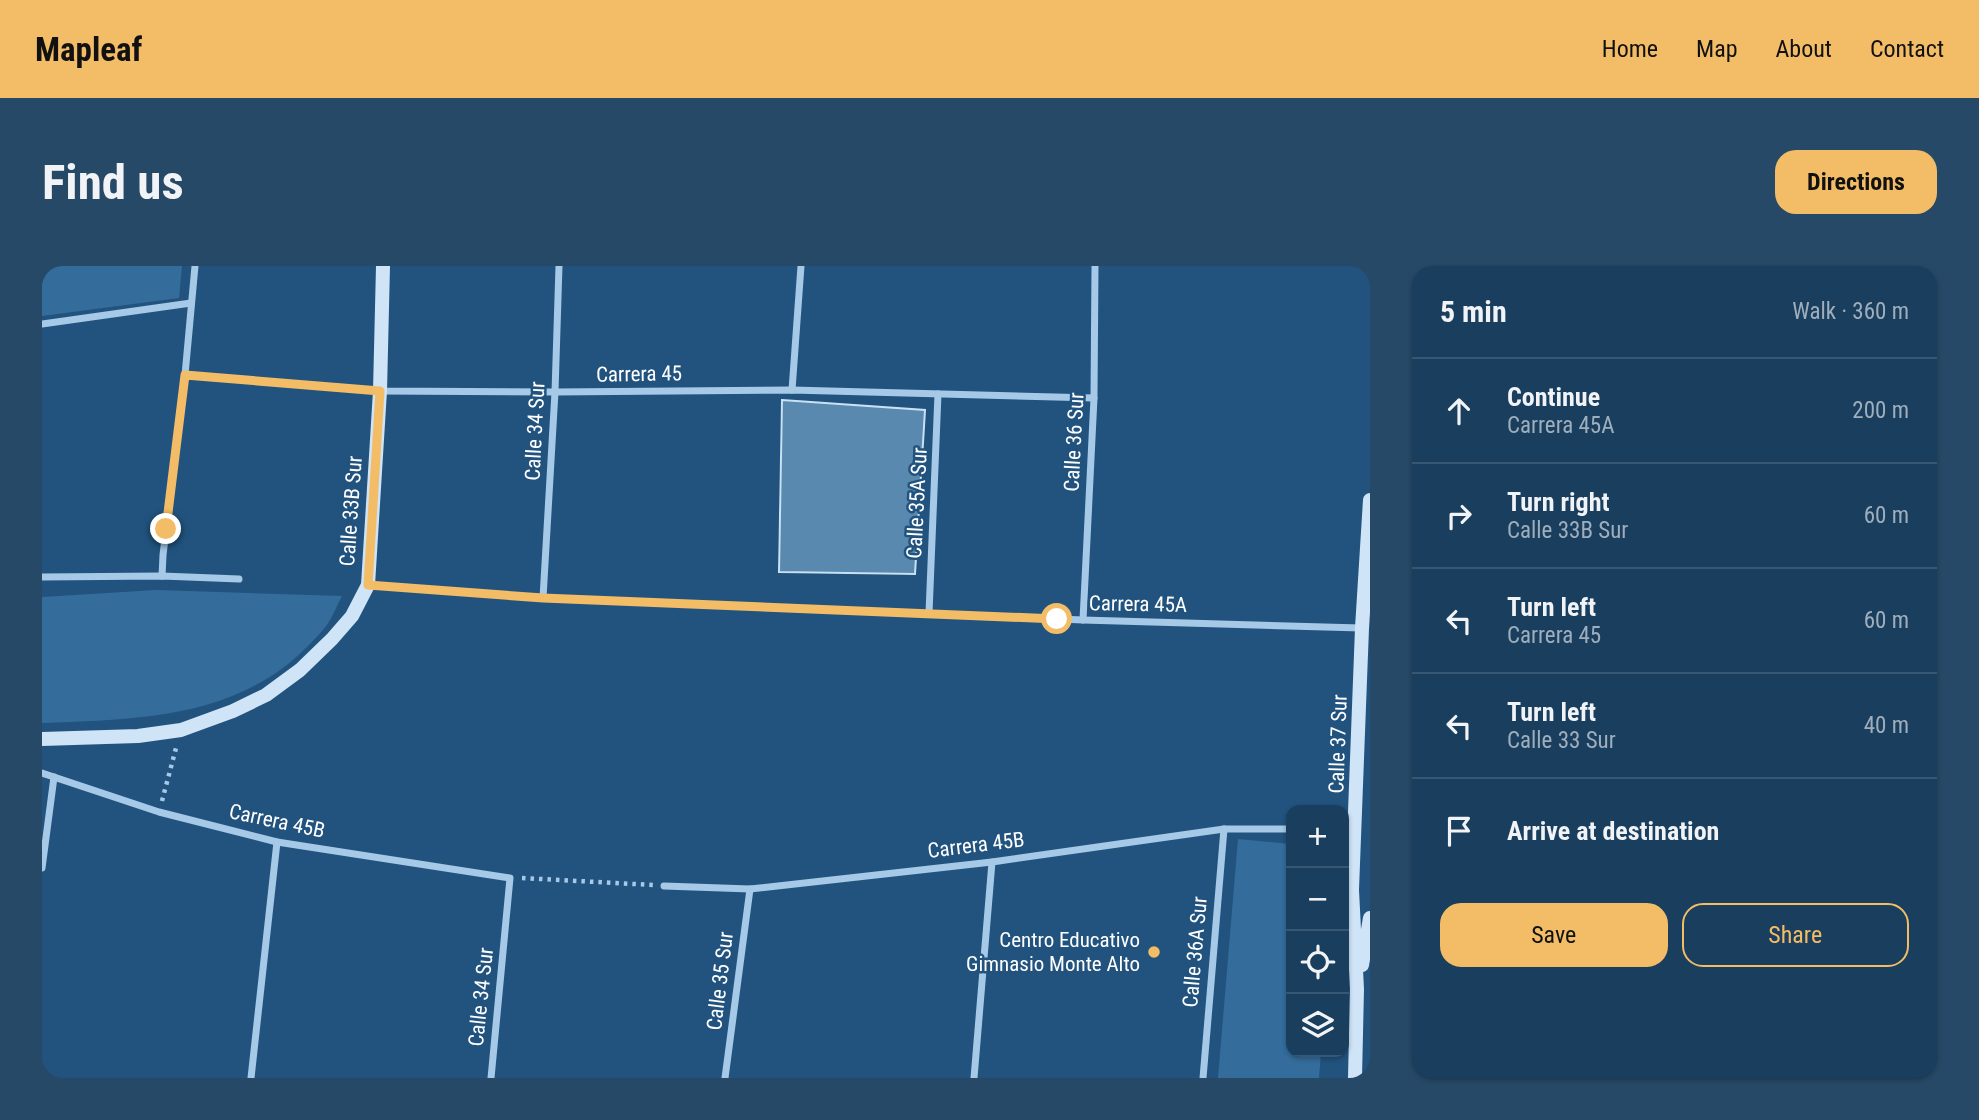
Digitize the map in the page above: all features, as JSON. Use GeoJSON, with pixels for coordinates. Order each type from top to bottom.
{"type":"FeatureCollection","features":[{"type":"Feature","properties":{"kind":"street"},"geometry":{"type":"LineString","coordinates":[[162,576],[195,266]]}},
{"type":"Feature","properties":{"kind":"street","name":"Calle 33B Sur"},"geometry":{"type":"LineString","coordinates":[[42,739],[138,736],[181,730],[233,711],[266,695],[300,670],[352,616],[368,585],[380,391],[383,266]]}},
{"type":"Feature","properties":{"kind":"street","name":"Calle 34 Sur"},"geometry":{"type":"LineString","coordinates":[[543,598],[555,393],[559,266]]}},
{"type":"Feature","properties":{"kind":"street"},"geometry":{"type":"LineString","coordinates":[[792,390],[801,266]]}},
{"type":"Feature","properties":{"kind":"street","name":"Calle 36 Sur"},"geometry":{"type":"LineString","coordinates":[[1083,620],[1094,398],[1095,266]]}},
{"type":"Feature","properties":{"kind":"street"},"geometry":{"type":"LineString","coordinates":[[42,324],[191,303]]}},
{"type":"Feature","properties":{"kind":"street","name":"Carrera 45"},"geometry":{"type":"LineString","coordinates":[[185,375],[380,391],[555,393],[792,390],[1094,398]]}},
{"type":"Feature","properties":{"kind":"street","name":"Calle 35A Sur"},"geometry":{"type":"LineString","coordinates":[[929,613],[938,394]]}},
{"type":"Feature","properties":{"kind":"street","name":"Calle 37 Sur"},"geometry":{"type":"LineString","coordinates":[[1354,1078],[1357,989],[1350,828],[1370,500]]}},
{"type":"Feature","properties":{"kind":"street"},"geometry":{"type":"LineString","coordinates":[[42,578],[162,576],[239,579]]}},
{"type":"Feature","properties":{"kind":"street","name":"Carrera 45A"},"geometry":{"type":"LineString","coordinates":[[368,585],[543,598],[1083,620],[1362,628]]}},
{"type":"Feature","properties":{"kind":"street","name":"Carrera 45B"},"geometry":{"type":"LineString","coordinates":[[42,773],[159,811],[276,842],[510,878]]}},
{"type":"Feature","properties":{"kind":"street"},"geometry":{"type":"LineString","coordinates":[[42,868],[54,777]]}},
{"type":"Feature","properties":{"kind":"street","name":"Carrera 45B"},"geometry":{"type":"LineString","coordinates":[[664,886],[750,889],[992,862],[1224,830],[1286,829]]}},
{"type":"Feature","properties":{"kind":"street","name":"Calle 36A Sur"},"geometry":{"type":"LineString","coordinates":[[1203,1078],[1224,830]]}},
{"type":"Feature","properties":{"kind":"street"},"geometry":{"type":"LineString","coordinates":[[251,1078],[276,842]]}},
{"type":"Feature","properties":{"kind":"street"},"geometry":{"type":"LineString","coordinates":[[974,1078],[992,862]]}},
{"type":"Feature","properties":{"kind":"street","name":"Calle 34 Sur"},"geometry":{"type":"LineString","coordinates":[[491,1078],[510,878]]}},
{"type":"Feature","properties":{"kind":"street","name":"Calle 35 Sur"},"geometry":{"type":"LineString","coordinates":[[725,1078],[750,889]]}},
{"type":"Feature","properties":{"kind":"street","name":"Calle 37 Sur"},"geometry":{"type":"LineString","coordinates":[[1357,989],[1370,918]]}},
{"type":"Feature","properties":{"kind":"path"},"geometry":{"type":"LineString","coordinates":[[159,811],[181,730]]}},
{"type":"Feature","properties":{"kind":"path"},"geometry":{"type":"LineString","coordinates":[[510,878],[664,886]]}},
{"type":"Feature","properties":{"kind":"shaded area"},"geometry":{"type":"Polygon","coordinates":[[[42,266],[182,266],[179,298],[42,316],[42,266]]]}},
{"type":"Feature","properties":{"kind":"shaded area"},"geometry":{"type":"Polygon","coordinates":[[[156,590],[342,596],[327,625],[309,645],[281,669],[250,688],[218,701],[150,716],[42,723],[42,597],[156,590]]]}},
{"type":"Feature","properties":{"kind":"shaded area"},"geometry":{"type":"Polygon","coordinates":[[[1238,839],[1286,844],[1286,1057],[1321,1057],[1319,1078],[1218,1078],[1238,839]]]}},
{"type":"Feature","properties":{"kind":"building"},"geometry":{"type":"Polygon","coordinates":[[[782,400],[925,410],[915,574],[779,572],[782,400]]]}},
{"type":"Feature","properties":{"kind":"place","name":"Centro Educativo Gimnasio Monte Alto"},"geometry":{"type":"Point","coordinates":[1154,952]}},
{"type":"Feature","properties":{"kind":"route"},"geometry":{"type":"LineString","coordinates":[[166,529],[185,375],[380,391],[368,585],[543,598],[1057,619]]}}]}
